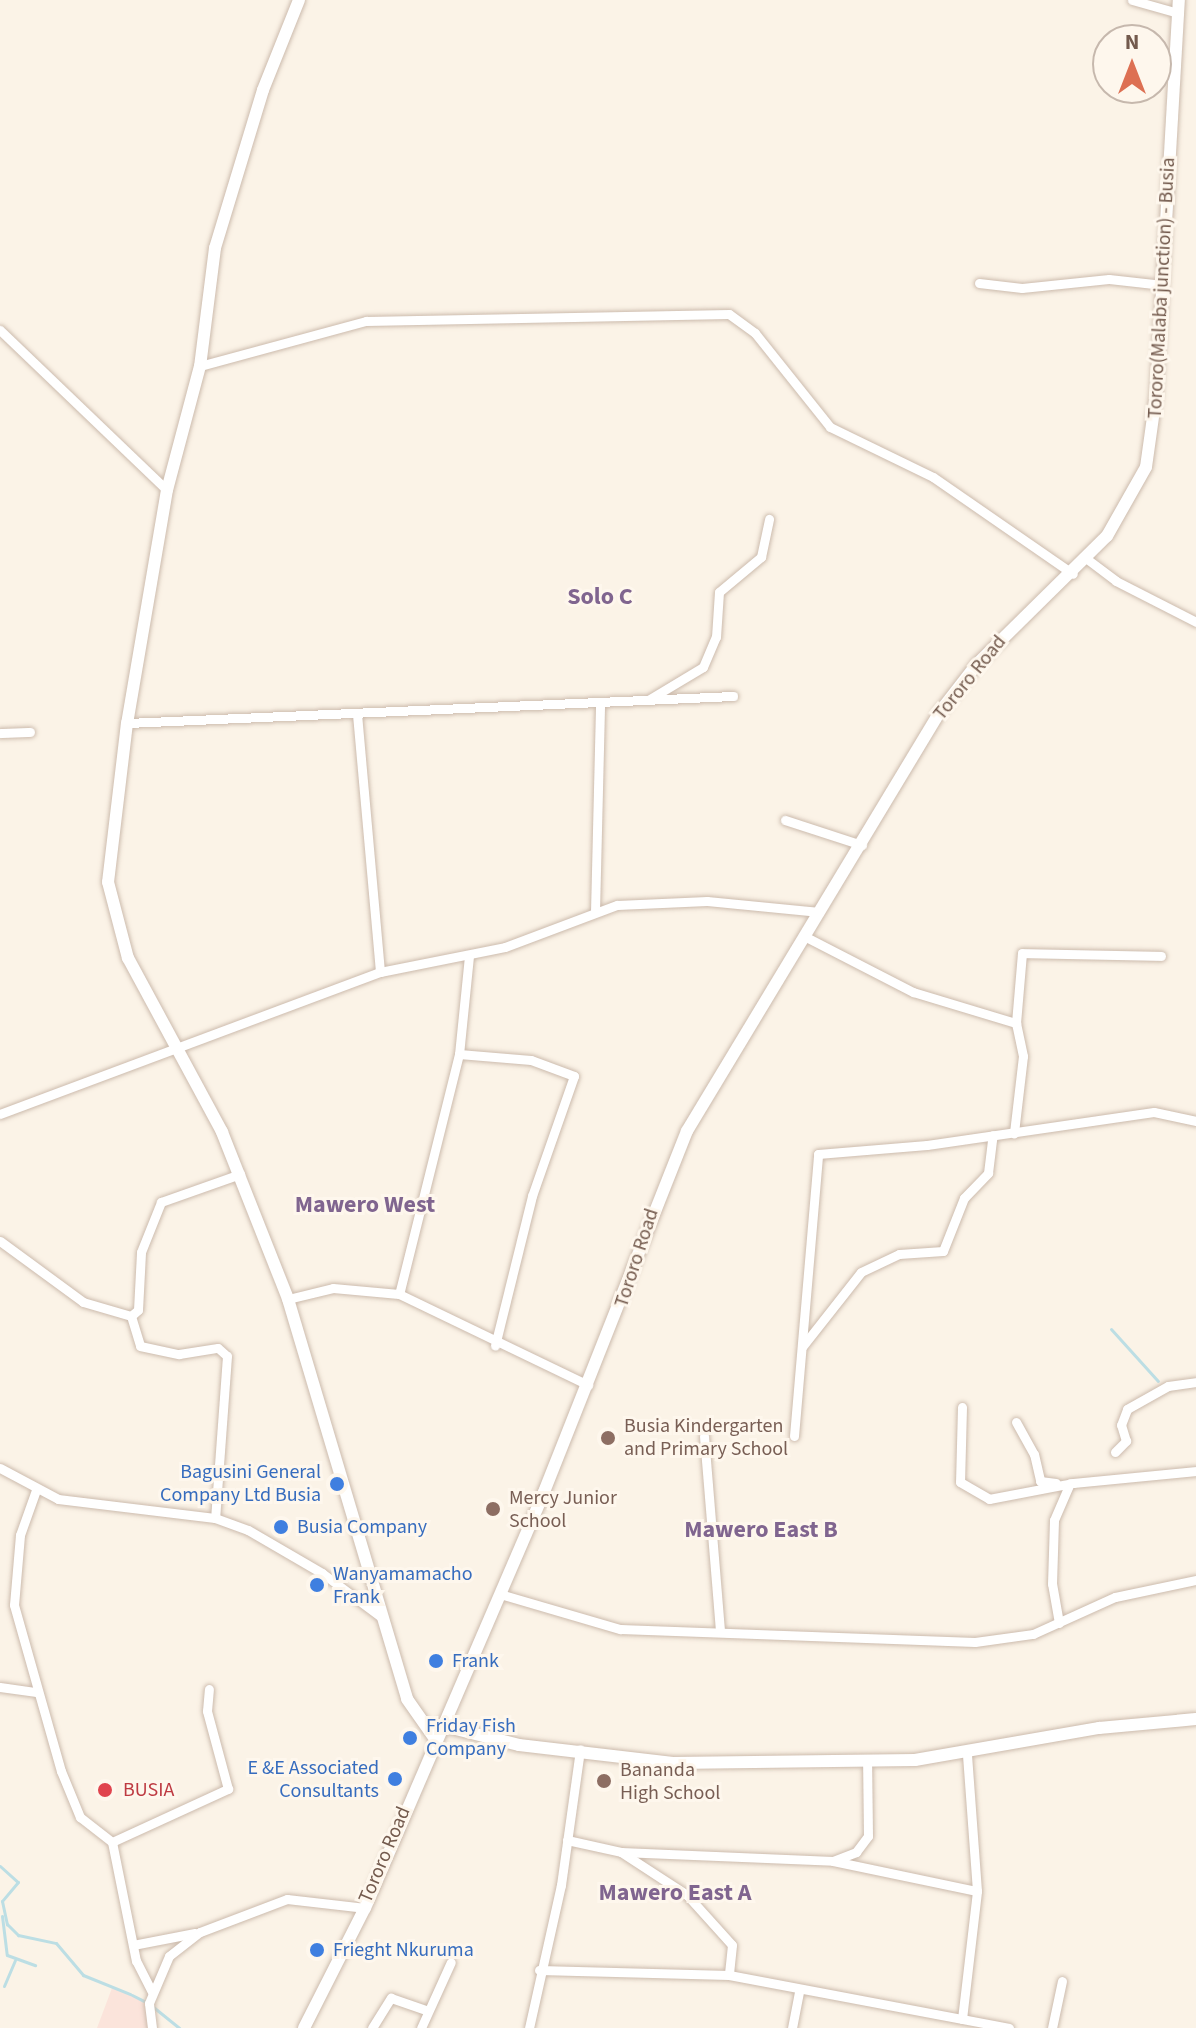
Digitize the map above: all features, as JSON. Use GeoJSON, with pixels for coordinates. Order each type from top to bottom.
{"type":"FeatureCollection","features":[{"type":"Feature","properties":{"kind":"main road"},"geometry":{"type":"LineString","coordinates":[[299,0],[263,90],[215,248],[200,366],[167,490],[127,723],[109,862],[111,904],[128,958],[240,1174],[288,1299],[412,1712],[435,1739]]}},
{"type":"Feature","properties":{"kind":"main road","name":"Tororo(Malaba junction) - Busia"},"geometry":{"type":"LineString","coordinates":[[1087,559],[1120,516],[1146,467],[1163,285],[1178,6]]}},
{"type":"Feature","properties":{"kind":"main road","name":"Tororo Road"},"geometry":{"type":"LineString","coordinates":[[304,2028],[365,1908],[440,1725],[500,1594],[588,1385],[675,1154],[955,690],[1012,627],[1087,559]]}},
{"type":"Feature","properties":{"kind":"main road"},"geometry":{"type":"LineString","coordinates":[[440,1725],[506,1743],[580,1749],[673,1763],[967,1755],[1099,1728],[1196,1719]]}},
{"type":"Feature","properties":{"kind":"street"},"geometry":{"type":"LineString","coordinates":[[1132,0],[1178,6]]}},
{"type":"Feature","properties":{"kind":"street"},"geometry":{"type":"LineString","coordinates":[[979,283],[1022,288],[1117,279],[1163,285]]}},
{"type":"Feature","properties":{"kind":"street"},"geometry":{"type":"LineString","coordinates":[[200,366],[366,321],[729,314],[755,333],[830,427],[933,477],[1073,574]]}},
{"type":"Feature","properties":{"kind":"street"},"geometry":{"type":"LineString","coordinates":[[0,330],[167,490]]}},
{"type":"Feature","properties":{"kind":"street"},"geometry":{"type":"LineString","coordinates":[[641,703],[689,681],[703,667],[716,637],[719,592],[761,557],[769,519]]}},
{"type":"Feature","properties":{"kind":"street"},"geometry":{"type":"LineString","coordinates":[[1087,559],[1116,581],[1196,622]]}},
{"type":"Feature","properties":{"kind":"street"},"geometry":{"type":"LineString","coordinates":[[127,723],[600,705],[733,696]]}},
{"type":"Feature","properties":{"kind":"street"},"geometry":{"type":"LineString","coordinates":[[595,912],[600,705]]}},
{"type":"Feature","properties":{"kind":"street"},"geometry":{"type":"LineString","coordinates":[[357,714],[380,972]]}},
{"type":"Feature","properties":{"kind":"street"},"geometry":{"type":"LineString","coordinates":[[0,733],[30,732]]}},
{"type":"Feature","properties":{"kind":"street"},"geometry":{"type":"LineString","coordinates":[[785,820],[862,845]]}},
{"type":"Feature","properties":{"kind":"street"},"geometry":{"type":"LineString","coordinates":[[0,1114],[380,972],[469,956],[636,901],[707,901],[819,912]]}},
{"type":"Feature","properties":{"kind":"street"},"geometry":{"type":"LineString","coordinates":[[804,936],[913,992],[1016,1023]]}},
{"type":"Feature","properties":{"kind":"street"},"geometry":{"type":"LineString","coordinates":[[1014,1133],[1023,1056],[1016,1023],[1022,953],[1161,956]]}},
{"type":"Feature","properties":{"kind":"street"},"geometry":{"type":"LineString","coordinates":[[399,1294],[459,1054],[469,956]]}},
{"type":"Feature","properties":{"kind":"street"},"geometry":{"type":"LineString","coordinates":[[459,1054],[531,1060],[574,1076],[536,1182],[495,1345]]}},
{"type":"Feature","properties":{"kind":"street"},"geometry":{"type":"LineString","coordinates":[[794,1436],[818,1154],[1014,1133],[1154,1112],[1196,1121]]}},
{"type":"Feature","properties":{"kind":"street"},"geometry":{"type":"LineString","coordinates":[[802,1347],[861,1272],[899,1254],[943,1251],[964,1198],[988,1173],[993,1135]]}},
{"type":"Feature","properties":{"kind":"street"},"geometry":{"type":"LineString","coordinates":[[131,1316],[138,1310],[144,1240],[161,1202],[240,1174]]}},
{"type":"Feature","properties":{"kind":"street"},"geometry":{"type":"LineString","coordinates":[[0,1241],[83,1302],[131,1316]]}},
{"type":"Feature","properties":{"kind":"street"},"geometry":{"type":"LineString","coordinates":[[288,1299],[333,1288],[399,1294],[495,1345],[588,1385]]}},
{"type":"Feature","properties":{"kind":"street"},"geometry":{"type":"LineString","coordinates":[[131,1316],[140,1346],[179,1354],[218,1348],[227,1356],[215,1518]]}},
{"type":"Feature","properties":{"kind":"street"},"geometry":{"type":"LineString","coordinates":[[1115,1452],[1126,1441],[1121,1425],[1127,1409],[1168,1386],[1196,1382]]}},
{"type":"Feature","properties":{"kind":"street"},"geometry":{"type":"LineString","coordinates":[[962,1407],[964,1487],[1007,1500],[1073,1483],[1196,1471]]}},
{"type":"Feature","properties":{"kind":"street"},"geometry":{"type":"LineString","coordinates":[[1016,1422],[1034,1454],[1040,1481],[1073,1483]]}},
{"type":"Feature","properties":{"kind":"street"},"geometry":{"type":"LineString","coordinates":[[704,1436],[720,1629]]}},
{"type":"Feature","properties":{"kind":"street"},"geometry":{"type":"LineString","coordinates":[[0,1468],[36,1490],[95,1507],[215,1518],[322,1573],[381,1617]]}},
{"type":"Feature","properties":{"kind":"street"},"geometry":{"type":"LineString","coordinates":[[1059,1623],[1052,1584],[1054,1520],[1073,1483]]}},
{"type":"Feature","properties":{"kind":"street"},"geometry":{"type":"LineString","coordinates":[[36,1490],[20,1535],[14,1595],[35,1692],[80,1817],[112,1842],[133,1945],[152,1992],[152,2028]]}},
{"type":"Feature","properties":{"kind":"street"},"geometry":{"type":"LineString","coordinates":[[500,1594],[607,1628],[720,1629],[975,1642],[1059,1623],[1115,1597],[1196,1580]]}},
{"type":"Feature","properties":{"kind":"street"},"geometry":{"type":"LineString","coordinates":[[0,1687],[35,1692]]}},
{"type":"Feature","properties":{"kind":"street"},"geometry":{"type":"LineString","coordinates":[[112,1842],[228,1789],[207,1711],[209,1689]]}},
{"type":"Feature","properties":{"kind":"street"},"geometry":{"type":"LineString","coordinates":[[529,2028],[567,1840],[580,1749]]}},
{"type":"Feature","properties":{"kind":"street"},"geometry":{"type":"LineString","coordinates":[[962,2019],[977,1891],[967,1755]]}},
{"type":"Feature","properties":{"kind":"street"},"geometry":{"type":"LineString","coordinates":[[833,1861],[856,1852],[868,1836],[867,1759]]}},
{"type":"Feature","properties":{"kind":"street"},"geometry":{"type":"LineString","coordinates":[[567,1840],[621,1852],[833,1861],[977,1891]]}},
{"type":"Feature","properties":{"kind":"street"},"geometry":{"type":"LineString","coordinates":[[621,1852],[711,1918],[734,1950],[729,1975]]}},
{"type":"Feature","properties":{"kind":"street"},"geometry":{"type":"LineString","coordinates":[[133,1945],[200,1932],[287,1899],[365,1908]]}},
{"type":"Feature","properties":{"kind":"street"},"geometry":{"type":"LineString","coordinates":[[152,1992],[169,1956],[200,1932]]}},
{"type":"Feature","properties":{"kind":"street"},"geometry":{"type":"LineString","coordinates":[[421,2028],[451,1962]]}},
{"type":"Feature","properties":{"kind":"street"},"geometry":{"type":"LineString","coordinates":[[539,1970],[729,1975],[799,1993],[1009,2028]]}},
{"type":"Feature","properties":{"kind":"street"},"geometry":{"type":"LineString","coordinates":[[1052,2028],[1062,1981]]}},
{"type":"Feature","properties":{"kind":"street"},"geometry":{"type":"LineString","coordinates":[[792,2028],[799,1993]]}},
{"type":"Feature","properties":{"kind":"street"},"geometry":{"type":"LineString","coordinates":[[372,2028],[391,1998],[428,2011]]}},
{"type":"Feature","properties":{"kind":"shaded area"},"geometry":{"type":"Polygon","coordinates":[[[112,1988],[146,2001],[149,2028],[97,2028],[112,1988]]]}},
{"type":"Feature","properties":{"kind":"waterway"},"geometry":{"type":"LineString","coordinates":[[1111,1329],[1158,1381]]}},
{"type":"Feature","properties":{"kind":"waterway"},"geometry":{"type":"LineString","coordinates":[[0,1866],[18,1882],[2,1901],[7,1924],[18,1935],[56,1943],[83,1975],[130,1994]]}},
{"type":"Feature","properties":{"kind":"waterway"},"geometry":{"type":"LineString","coordinates":[[2,1916],[7,1955],[35,1965]]}},
{"type":"Feature","properties":{"kind":"waterway"},"geometry":{"type":"LineString","coordinates":[[4,1986],[15,1960]]}},
{"type":"Feature","properties":{"kind":"waterway"},"geometry":{"type":"LineString","coordinates":[[132,1995],[144,2001]]}},
{"type":"Feature","properties":{"kind":"waterway"},"geometry":{"type":"LineString","coordinates":[[152,2006],[179,2028]]}},
{"type":"Feature","properties":{"kind":"place","name":"Busia Kindergarten and Primary School"},"geometry":{"type":"Point","coordinates":[608,1438]}},
{"type":"Feature","properties":{"kind":"place","name":"Bagusini General Company Ltd Busia"},"geometry":{"type":"Point","coordinates":[337,1484]}},
{"type":"Feature","properties":{"kind":"place","name":"Mercy Junior School"},"geometry":{"type":"Point","coordinates":[493,1509]}},
{"type":"Feature","properties":{"kind":"place","name":"Busia Company"},"geometry":{"type":"Point","coordinates":[281,1527]}},
{"type":"Feature","properties":{"kind":"place","name":"Wanyamamacho Frank"},"geometry":{"type":"Point","coordinates":[317,1585]}},
{"type":"Feature","properties":{"kind":"place","name":"Frank"},"geometry":{"type":"Point","coordinates":[436,1661]}},
{"type":"Feature","properties":{"kind":"place","name":"Friday Fish Company"},"geometry":{"type":"Point","coordinates":[410,1738]}},
{"type":"Feature","properties":{"kind":"place","name":"E &E Associated Consultants"},"geometry":{"type":"Point","coordinates":[395,1779]}},
{"type":"Feature","properties":{"kind":"place","name":"Bananda High School"},"geometry":{"type":"Point","coordinates":[604,1781]}},
{"type":"Feature","properties":{"kind":"place","name":"BUSIA"},"geometry":{"type":"Point","coordinates":[105,1790]}},
{"type":"Feature","properties":{"kind":"place","name":"Frieght Nkuruma"},"geometry":{"type":"Point","coordinates":[317,1950]}},
{"type":"Feature","properties":{"kind":"district","name":"Solo C"},"geometry":{"type":"Point","coordinates":[600,597]}},
{"type":"Feature","properties":{"kind":"district","name":"Mawero West"},"geometry":{"type":"Point","coordinates":[365,1205]}},
{"type":"Feature","properties":{"kind":"district","name":"Mawero East B"},"geometry":{"type":"Point","coordinates":[761,1530]}},
{"type":"Feature","properties":{"kind":"district","name":"Mawero East A"},"geometry":{"type":"Point","coordinates":[675,1893]}}]}
